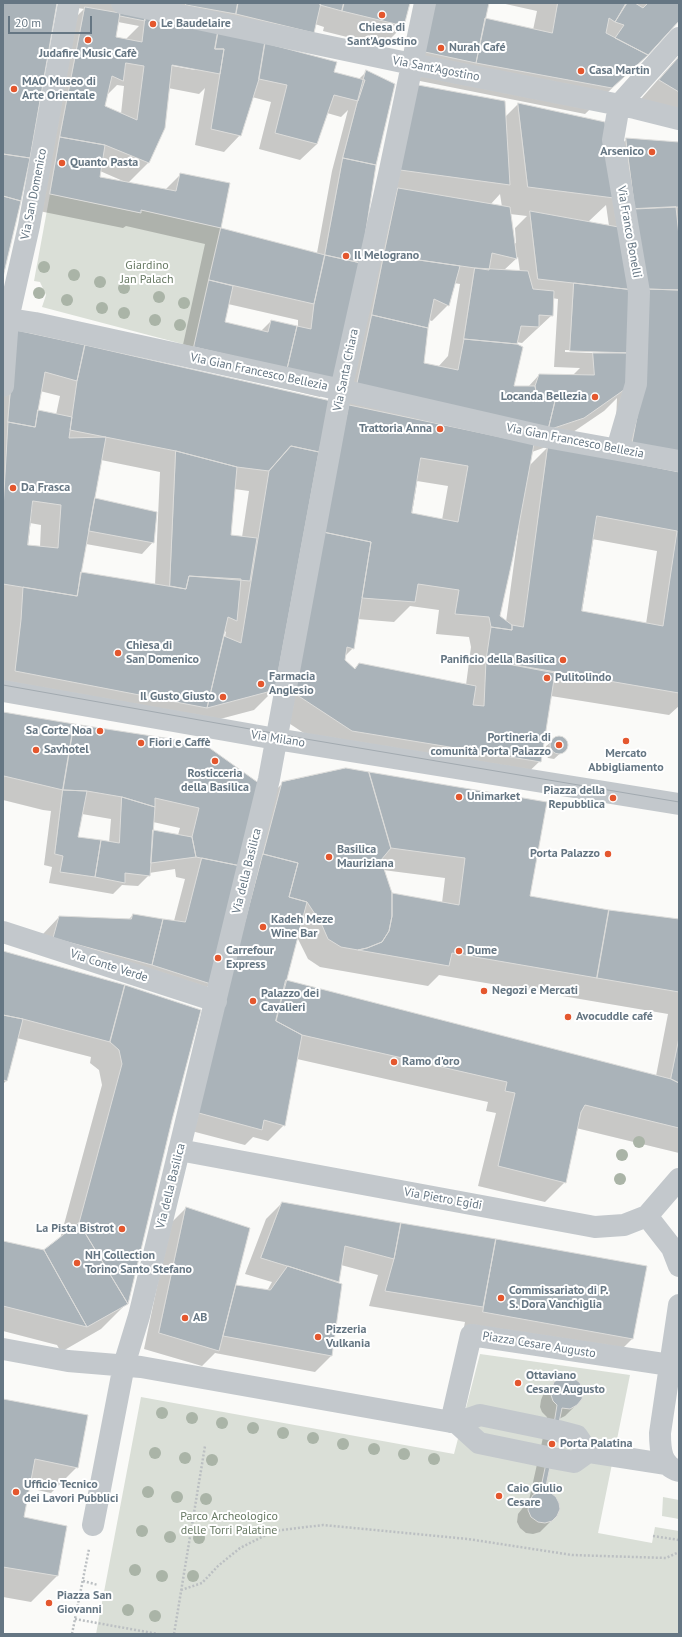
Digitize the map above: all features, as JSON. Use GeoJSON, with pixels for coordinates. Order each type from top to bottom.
{"type":"FeatureCollection","features":[{"type":"Feature","properties":{"kind":"street","name":"Via San Domenico"},"geometry":{"type":"LineString","coordinates":[[3,386],[5,318],[29,226],[69,3]]}},
{"type":"Feature","properties":{"kind":"street","name":"Via Sant'Agostino"},"geometry":{"type":"LineString","coordinates":[[122,3],[412,64],[619,105],[679,119]]}},
{"type":"Feature","properties":{"kind":"street","name":"Via Santa Chiara"},"geometry":{"type":"LineString","coordinates":[[276,739],[342,390],[425,3]]}},
{"type":"Feature","properties":{"kind":"street"},"geometry":{"type":"LineString","coordinates":[[619,105],[679,38]]}},
{"type":"Feature","properties":{"kind":"street","name":"Via Franco Bonelli"},"geometry":{"type":"LineString","coordinates":[[618,449],[636,384],[639,292],[613,140],[619,105]]}},
{"type":"Feature","properties":{"kind":"street","name":"Via Gian Francesco Bellezia"},"geometry":{"type":"LineString","coordinates":[[5,318],[35,323],[342,390],[546,437],[679,461]]}},
{"type":"Feature","properties":{"kind":"street","name":"Via Milano"},"geometry":{"type":"LineString","coordinates":[[3,691],[276,739],[679,804]]}},
{"type":"Feature","properties":{"kind":"street","name":"Via della Basilica"},"geometry":{"type":"LineString","coordinates":[[93,1525],[124,1365],[139,1316],[216,1001],[269,779],[276,739]]}},
{"type":"Feature","properties":{"kind":"street","name":"Via Conte Verde"},"geometry":{"type":"LineString","coordinates":[[3,932],[216,1001]]}},
{"type":"Feature","properties":{"kind":"street","name":"Via Pietro Egidi"},"geometry":{"type":"LineString","coordinates":[[179,1150],[595,1227],[624,1225],[647,1216]]}},
{"type":"Feature","properties":{"kind":"street"},"geometry":{"type":"LineString","coordinates":[[679,1179],[647,1216],[672,1248],[679,1266]]}},
{"type":"Feature","properties":{"kind":"street"},"geometry":{"type":"LineString","coordinates":[[672,1468],[660,1448],[660,1434],[679,1305]]}},
{"type":"Feature","properties":{"kind":"street","name":"Piazza Cesare Augusto"},"geometry":{"type":"LineString","coordinates":[[454,1422],[472,1335],[670,1365]]}},
{"type":"Feature","properties":{"kind":"street"},"geometry":{"type":"LineString","coordinates":[[3,1349],[68,1361],[124,1365],[454,1422],[480,1415],[555,1430],[577,1436],[588,1452],[672,1468]]}},
{"type":"Feature","properties":{"kind":"street"},"geometry":{"type":"LineString","coordinates":[[454,1422],[479,1443],[574,1462],[588,1452]]}},
{"type":"Feature","properties":{"kind":"path"},"geometry":{"type":"LineString","coordinates":[[174,1634],[205,1446]]}},
{"type":"Feature","properties":{"kind":"path"},"geometry":{"type":"LineString","coordinates":[[72,1634],[93,1525]]}},
{"type":"Feature","properties":{"kind":"path"},"geometry":{"type":"LineString","coordinates":[[181,1590],[202,1583],[218,1566],[240,1548],[274,1531],[323,1525],[468,1539],[572,1556],[666,1558],[679,1552]]}},
{"type":"Feature","properties":{"kind":"path"},"geometry":{"type":"LineString","coordinates":[[653,1536],[679,1540]]}},
{"type":"Feature","properties":{"kind":"path"},"geometry":{"type":"LineString","coordinates":[[82,1581],[98,1585]]}},
{"type":"Feature","properties":{"kind":"path"},"geometry":{"type":"LineString","coordinates":[[75,1619],[158,1634]]}},
{"type":"Feature","properties":{"kind":"green space","name":"Giardino Jan Palach"},"geometry":{"type":"Polygon","coordinates":[[[50,194],[140,213],[141,210],[221,228],[194,347],[42,307],[46,295],[40,282],[34,281],[50,194]]]}},
{"type":"Feature","properties":{"kind":"green space","name":"Parco Archeologico delle Torri Palatine"},"geometry":{"type":"Polygon","coordinates":[[[480,1354],[630,1375],[598,1533],[652,1543],[655,1527],[679,1531],[679,1634],[96,1634],[141,1397],[454,1454],[480,1354]]]}},
{"type":"Feature","properties":{"kind":"green space"},"geometry":{"type":"Polygon","coordinates":[[[663,1497],[679,1500],[679,1519],[662,1516],[663,1497]]]}},
{"type":"Feature","properties":{"kind":"building"},"geometry":{"type":"Polygon","coordinates":[[[3,3],[57,3],[30,158],[3,154],[3,3]]]}},
{"type":"Feature","properties":{"kind":"building"},"geometry":{"type":"Polygon","coordinates":[[[186,3],[238,3],[236,14],[186,5],[186,3]]]}},
{"type":"Feature","properties":{"kind":"building"},"geometry":{"type":"Polygon","coordinates":[[[238,3],[321,3],[314,33],[236,14],[238,3]]]}},
{"type":"Feature","properties":{"kind":"building"},"geometry":{"type":"Polygon","coordinates":[[[321,3],[344,3],[342,11],[320,5],[321,3]]]}},
{"type":"Feature","properties":{"kind":"building","name":"Chiesa di Sant'Agostino"},"geometry":{"type":"Polygon","coordinates":[[[344,3],[410,3],[404,26],[342,11],[344,3]]]}},
{"type":"Feature","properties":{"kind":"building"},"geometry":{"type":"Polygon","coordinates":[[[435,3],[489,3],[476,63],[425,52],[435,3]]]}},
{"type":"Feature","properties":{"kind":"building"},"geometry":{"type":"Polygon","coordinates":[[[558,3],[626,3],[615,22],[609,18],[606,33],[648,55],[612,88],[476,63],[485,18],[552,33],[558,3]]]}},
{"type":"Feature","properties":{"kind":"building"},"geometry":{"type":"Polygon","coordinates":[[[627,3],[635,3],[643,8],[648,3],[679,3],[679,21],[648,55],[615,38],[624,25],[615,22],[627,3]]]}},
{"type":"Feature","properties":{"kind":"building"},"geometry":{"type":"Polygon","coordinates":[[[85,7],[120,13],[116,37],[142,42],[145,17],[218,32],[215,49],[224,49],[220,74],[172,65],[165,128],[149,163],[105,145],[60,137],[85,7]],[[126,63],[123,81],[112,76],[105,106],[137,120],[144,66],[126,63]]]}},
{"type":"Feature","properties":{"kind":"building"},"geometry":{"type":"Polygon","coordinates":[[[120,13],[145,17],[145,21],[120,16],[120,13]]]}},
{"type":"Feature","properties":{"kind":"building"},"geometry":{"type":"Polygon","coordinates":[[[218,32],[265,43],[259,79],[241,136],[211,129],[224,49],[215,49],[218,32]]]}},
{"type":"Feature","properties":{"kind":"building"},"geometry":{"type":"Polygon","coordinates":[[[265,43],[337,62],[334,72],[365,80],[358,101],[334,95],[317,144],[275,133],[287,85],[259,79],[265,43]]]}},
{"type":"Feature","properties":{"kind":"building"},"geometry":{"type":"Polygon","coordinates":[[[679,57],[679,92],[659,80],[679,57]]]}},
{"type":"Feature","properties":{"kind":"building"},"geometry":{"type":"Polygon","coordinates":[[[366,70],[395,84],[376,165],[343,158],[366,70]]]}},
{"type":"Feature","properties":{"kind":"building"},"geometry":{"type":"Polygon","coordinates":[[[418,85],[505,101],[510,185],[400,170],[418,85]]]}},
{"type":"Feature","properties":{"kind":"building"},"geometry":{"type":"Polygon","coordinates":[[[518,103],[605,122],[614,198],[528,187],[518,103]]]}},
{"type":"Feature","properties":{"kind":"building"},"geometry":{"type":"Polygon","coordinates":[[[60,137],[105,145],[100,177],[176,191],[180,173],[230,183],[221,228],[141,210],[141,213],[50,194],[60,137]]]}},
{"type":"Feature","properties":{"kind":"building"},"geometry":{"type":"Polygon","coordinates":[[[626,138],[679,142],[679,207],[635,209],[626,138]]]}},
{"type":"Feature","properties":{"kind":"building"},"geometry":{"type":"Polygon","coordinates":[[[3,154],[30,158],[21,201],[3,196],[3,154]]]}},
{"type":"Feature","properties":{"kind":"building"},"geometry":{"type":"Polygon","coordinates":[[[343,158],[376,165],[361,263],[325,255],[343,158]]]}},
{"type":"Feature","properties":{"kind":"building"},"geometry":{"type":"Polygon","coordinates":[[[398,188],[510,207],[517,259],[492,253],[489,270],[384,255],[398,188]]]}},
{"type":"Feature","properties":{"kind":"building"},"geometry":{"type":"Polygon","coordinates":[[[3,196],[21,201],[3,277],[3,196]]]}},
{"type":"Feature","properties":{"kind":"building"},"geometry":{"type":"Polygon","coordinates":[[[676,207],[679,236],[679,290],[646,289],[635,209],[676,207]]]}},
{"type":"Feature","properties":{"kind":"building"},"geometry":{"type":"Polygon","coordinates":[[[530,211],[624,228],[634,290],[538,279],[530,211]]]}},
{"type":"Feature","properties":{"kind":"building"},"geometry":{"type":"Polygon","coordinates":[[[221,228],[325,255],[314,304],[209,280],[221,228]]]}},
{"type":"Feature","properties":{"kind":"building"},"geometry":{"type":"Polygon","coordinates":[[[325,255],[361,263],[337,381],[287,369],[297,326],[311,329],[314,304],[325,255]]]}},
{"type":"Feature","properties":{"kind":"building"},"geometry":{"type":"Polygon","coordinates":[[[384,255],[460,266],[449,306],[434,299],[428,328],[372,315],[384,255]]]}},
{"type":"Feature","properties":{"kind":"building"},"geometry":{"type":"Polygon","coordinates":[[[475,268],[528,271],[533,289],[554,291],[553,316],[539,315],[539,327],[521,326],[517,344],[464,339],[475,268]]]}},
{"type":"Feature","properties":{"kind":"building"},"geometry":{"type":"Polygon","coordinates":[[[209,280],[233,286],[225,322],[268,332],[271,320],[297,326],[287,369],[194,347],[209,280]]]}},
{"type":"Feature","properties":{"kind":"building"},"geometry":{"type":"Polygon","coordinates":[[[574,283],[634,290],[632,353],[570,351],[574,283]]]}},
{"type":"Feature","properties":{"kind":"building"},"geometry":{"type":"Polygon","coordinates":[[[646,289],[679,290],[679,451],[632,443],[641,396],[646,289]]]}},
{"type":"Feature","properties":{"kind":"building"},"geometry":{"type":"Polygon","coordinates":[[[372,315],[428,328],[424,363],[458,370],[464,339],[517,344],[523,347],[514,386],[535,386],[537,397],[555,401],[548,430],[357,385],[372,315]]]}},
{"type":"Feature","properties":{"kind":"building"},"geometry":{"type":"Polygon","coordinates":[[[16,330],[85,345],[77,381],[45,372],[35,427],[8,422],[16,330]]]}},
{"type":"Feature","properties":{"kind":"building"},"geometry":{"type":"Polygon","coordinates":[[[85,345],[331,401],[319,452],[291,446],[269,471],[237,467],[176,451],[70,430],[77,381],[85,345]]]}},
{"type":"Feature","properties":{"kind":"building"},"geometry":{"type":"Polygon","coordinates":[[[593,353],[632,353],[631,385],[584,418],[548,430],[555,401],[537,397],[535,386],[539,374],[594,375],[593,353]]]}},
{"type":"Feature","properties":{"kind":"building"},"geometry":{"type":"Polygon","coordinates":[[[349,405],[534,444],[513,557],[500,616],[512,625],[512,630],[491,627],[489,617],[455,614],[459,590],[418,584],[415,602],[362,598],[371,542],[323,532],[349,405]],[[421,458],[412,513],[458,522],[468,466],[421,458]]]}},
{"type":"Feature","properties":{"kind":"building"},"geometry":{"type":"Polygon","coordinates":[[[38,410],[72,417],[69,438],[106,437],[77,596],[3,584],[3,510],[8,422],[35,427],[38,410]],[[33,501],[28,545],[58,548],[61,505],[33,501]]]}},
{"type":"Feature","properties":{"kind":"building"},"geometry":{"type":"Polygon","coordinates":[[[291,446],[319,452],[275,690],[207,708],[224,636],[241,643],[269,471],[291,446]]]}},
{"type":"Feature","properties":{"kind":"building"},"geometry":{"type":"Polygon","coordinates":[[[548,446],[679,472],[679,693],[486,660],[491,627],[512,630],[512,625],[523,627],[548,446]],[[597,516],[582,611],[663,626],[677,531],[597,516]]]}},
{"type":"Feature","properties":{"kind":"building"},"geometry":{"type":"Polygon","coordinates":[[[176,451],[237,467],[231,535],[257,538],[250,581],[189,576],[186,589],[170,586],[176,451]]]}},
{"type":"Feature","properties":{"kind":"building"},"geometry":{"type":"Polygon","coordinates":[[[95,498],[157,512],[154,543],[89,531],[95,498]]]}},
{"type":"Feature","properties":{"kind":"building"},"geometry":{"type":"Polygon","coordinates":[[[323,532],[371,542],[354,649],[347,647],[345,660],[355,669],[359,663],[476,686],[473,705],[484,706],[486,660],[555,673],[541,762],[352,731],[294,693],[323,532]]]}},
{"type":"Feature","properties":{"kind":"building","name":"Chiesa di San Domenico"},"geometry":{"type":"Polygon","coordinates":[[[81,572],[186,589],[189,576],[241,579],[237,621],[228,617],[207,708],[15,671],[23,587],[77,596],[81,572]]]}},
{"type":"Feature","properties":{"kind":"building","name":"Savhotel"},"geometry":{"type":"Polygon","coordinates":[[[3,712],[74,724],[63,790],[4,776],[3,780],[3,712]]]}},
{"type":"Feature","properties":{"kind":"building"},"geometry":{"type":"Polygon","coordinates":[[[74,724],[204,744],[260,784],[241,866],[196,857],[192,837],[199,808],[155,798],[155,807],[122,797],[87,791],[63,790],[74,724]]]}},
{"type":"Feature","properties":{"kind":"building","name":"Portineria di comunità Porta Palazzo"},"geometry":{"type":"Polygon","coordinates":[[[559,736],[565,739],[568,745],[565,751],[559,754],[553,751],[550,745],[553,739],[559,736]]]}},
{"type":"Feature","properties":{"kind":"building","name":"Basilica Mauriziana"},"geometry":{"type":"Polygon","coordinates":[[[346,768],[369,772],[391,848],[381,860],[392,893],[392,916],[389,931],[382,942],[358,950],[341,947],[328,939],[321,923],[307,902],[289,897],[298,863],[263,854],[282,782],[346,768]]]}},
{"type":"Feature","properties":{"kind":"building"},"geometry":{"type":"Polygon","coordinates":[[[369,772],[547,802],[530,896],[609,910],[597,978],[452,953],[449,966],[358,950],[382,942],[389,931],[392,916],[392,893],[459,905],[465,858],[391,848],[369,772]]]}},
{"type":"Feature","properties":{"kind":"building"},"geometry":{"type":"Polygon","coordinates":[[[63,790],[87,791],[78,837],[101,840],[95,877],[60,872],[63,856],[55,854],[63,790]]]}},
{"type":"Feature","properties":{"kind":"building"},"geometry":{"type":"Polygon","coordinates":[[[122,797],[155,807],[150,876],[125,873],[125,883],[95,877],[101,840],[119,843],[122,797]]]}},
{"type":"Feature","properties":{"kind":"building"},"geometry":{"type":"Polygon","coordinates":[[[153,830],[192,837],[196,857],[151,863],[153,830]]]}},
{"type":"Feature","properties":{"kind":"building","name":"Palazzo dei Cavalieri"},"geometry":{"type":"Polygon","coordinates":[[[263,854],[298,863],[289,897],[307,902],[276,1021],[302,1035],[285,1126],[264,1120],[262,1130],[195,1112],[263,854]]]}},
{"type":"Feature","properties":{"kind":"building"},"geometry":{"type":"Polygon","coordinates":[[[202,858],[241,866],[211,984],[152,965],[163,919],[185,922],[202,858]]]}},
{"type":"Feature","properties":{"kind":"building"},"geometry":{"type":"Polygon","coordinates":[[[609,910],[679,919],[679,992],[597,978],[609,910]]]}},
{"type":"Feature","properties":{"kind":"building"},"geometry":{"type":"Polygon","coordinates":[[[133,914],[163,919],[152,965],[53,938],[59,916],[131,919],[133,914]]]}},
{"type":"Feature","properties":{"kind":"building"},"geometry":{"type":"Polygon","coordinates":[[[3,951],[125,985],[110,1042],[3,1015],[3,951]]]}},
{"type":"Feature","properties":{"kind":"building"},"geometry":{"type":"Polygon","coordinates":[[[286,980],[671,1079],[679,1083],[679,1128],[585,1105],[581,1112],[566,1183],[498,1166],[515,1093],[505,1091],[507,1082],[302,1035],[276,1021],[286,980]]]}},
{"type":"Feature","properties":{"kind":"building"},"geometry":{"type":"Polygon","coordinates":[[[125,985],[201,1010],[172,1120],[128,1304],[79,1223],[122,1064],[119,1050],[110,1042],[125,985]]]}},
{"type":"Feature","properties":{"kind":"building"},"geometry":{"type":"Polygon","coordinates":[[[3,1015],[23,1019],[7,1081],[3,1080],[3,1015]]]}},
{"type":"Feature","properties":{"kind":"building"},"geometry":{"type":"Polygon","coordinates":[[[679,1038],[679,1083],[671,1079],[679,1038]]]}},
{"type":"Feature","properties":{"kind":"building"},"geometry":{"type":"Polygon","coordinates":[[[282,1202],[401,1223],[394,1259],[345,1246],[339,1282],[261,1258],[282,1202]]]}},
{"type":"Feature","properties":{"kind":"building"},"geometry":{"type":"Polygon","coordinates":[[[186,1207],[250,1228],[219,1351],[159,1333],[186,1207]]]}},
{"type":"Feature","properties":{"kind":"building","name":"NH Collection Torino Santo Stefano"},"geometry":{"type":"Polygon","coordinates":[[[79,1223],[128,1304],[87,1327],[44,1250],[79,1223]]]}},
{"type":"Feature","properties":{"kind":"building"},"geometry":{"type":"Polygon","coordinates":[[[401,1223],[496,1239],[483,1307],[385,1291],[394,1259],[401,1223]]]}},
{"type":"Feature","properties":{"kind":"building"},"geometry":{"type":"Polygon","coordinates":[[[496,1239],[647,1266],[633,1339],[483,1312],[496,1239]]]}},
{"type":"Feature","properties":{"kind":"building"},"geometry":{"type":"Polygon","coordinates":[[[3,1241],[44,1250],[87,1327],[3,1306],[3,1241]]]}},
{"type":"Feature","properties":{"kind":"building"},"geometry":{"type":"Polygon","coordinates":[[[288,1266],[342,1284],[332,1356],[223,1336],[236,1285],[270,1290],[288,1266]]]}},
{"type":"Feature","properties":{"kind":"building","name":"Porta Palatina"},"geometry":{"type":"Polygon","coordinates":[[[560,1378],[574,1378],[580,1383],[583,1391],[582,1399],[577,1405],[570,1409],[562,1408],[545,1491],[556,1497],[560,1509],[557,1516],[552,1521],[545,1523],[538,1522],[531,1517],[528,1510],[529,1502],[533,1495],[540,1492],[553,1430],[557,1405],[553,1401],[551,1395],[552,1388],[554,1382],[560,1378]]]}},
{"type":"Feature","properties":{"kind":"building","name":"Ufficio Tecnico dei Lavori Pubblici"},"geometry":{"type":"Polygon","coordinates":[[[3,1399],[88,1415],[78,1468],[35,1459],[24,1517],[67,1526],[58,1576],[3,1567],[3,1399]]]}},
{"type":"Feature","properties":{"kind":"tram line"},"geometry":{"type":"LineString","coordinates":[[3,685],[306,739],[679,802]]}},
{"type":"Feature","properties":{"kind":"place","name":"Chiesa di Sant'Agostino"},"geometry":{"type":"Point","coordinates":[382,15]}},
{"type":"Feature","properties":{"kind":"place","name":"Le Baudelaire"},"geometry":{"type":"Point","coordinates":[153,24]}},
{"type":"Feature","properties":{"kind":"place","name":"Judafire Music Cafè"},"geometry":{"type":"Point","coordinates":[88,40]}},
{"type":"Feature","properties":{"kind":"place","name":"Nurah Café"},"geometry":{"type":"Point","coordinates":[441,48]}},
{"type":"Feature","properties":{"kind":"place","name":"Casa Martin"},"geometry":{"type":"Point","coordinates":[581,71]}},
{"type":"Feature","properties":{"kind":"place","name":"MAO Museo di Arte Orientale"},"geometry":{"type":"Point","coordinates":[14,89]}},
{"type":"Feature","properties":{"kind":"place","name":"Arsenico"},"geometry":{"type":"Point","coordinates":[652,152]}},
{"type":"Feature","properties":{"kind":"place","name":"Quanto Pasta"},"geometry":{"type":"Point","coordinates":[62,163]}},
{"type":"Feature","properties":{"kind":"place","name":"Il Melograno"},"geometry":{"type":"Point","coordinates":[346,256]}},
{"type":"Feature","properties":{"kind":"place","name":"Locanda Bellezia"},"geometry":{"type":"Point","coordinates":[595,397]}},
{"type":"Feature","properties":{"kind":"place","name":"Trattoria Anna"},"geometry":{"type":"Point","coordinates":[440,429]}},
{"type":"Feature","properties":{"kind":"place","name":"Da Frasca"},"geometry":{"type":"Point","coordinates":[13,488]}},
{"type":"Feature","properties":{"kind":"place","name":"Chiesa di San Domenico"},"geometry":{"type":"Point","coordinates":[118,653]}},
{"type":"Feature","properties":{"kind":"place","name":"Panificio della Basilica"},"geometry":{"type":"Point","coordinates":[563,660]}},
{"type":"Feature","properties":{"kind":"place","name":"Pulitolindo"},"geometry":{"type":"Point","coordinates":[547,678]}},
{"type":"Feature","properties":{"kind":"place","name":"Farmacia Anglesio"},"geometry":{"type":"Point","coordinates":[261,684]}},
{"type":"Feature","properties":{"kind":"place","name":"Il Gusto Giusto"},"geometry":{"type":"Point","coordinates":[223,697]}},
{"type":"Feature","properties":{"kind":"place","name":"Sa Corte Noa"},"geometry":{"type":"Point","coordinates":[100,731]}},
{"type":"Feature","properties":{"kind":"place","name":"Mercato Abbigliamento"},"geometry":{"type":"Point","coordinates":[626,741]}},
{"type":"Feature","properties":{"kind":"place","name":"Fiori e Caffè"},"geometry":{"type":"Point","coordinates":[141,743]}},
{"type":"Feature","properties":{"kind":"place","name":"Portineria di comunità Porta Palazzo"},"geometry":{"type":"Point","coordinates":[559,745]}},
{"type":"Feature","properties":{"kind":"place","name":"Savhotel"},"geometry":{"type":"Point","coordinates":[36,750]}},
{"type":"Feature","properties":{"kind":"place","name":"Rosticceria della Basilica"},"geometry":{"type":"Point","coordinates":[215,761]}},
{"type":"Feature","properties":{"kind":"place","name":"Unimarket"},"geometry":{"type":"Point","coordinates":[459,797]}},
{"type":"Feature","properties":{"kind":"place","name":"Piazza della Repubblica"},"geometry":{"type":"Point","coordinates":[613,798]}},
{"type":"Feature","properties":{"kind":"place","name":"Porta Palazzo"},"geometry":{"type":"Point","coordinates":[608,854]}},
{"type":"Feature","properties":{"kind":"place","name":"Basilica Mauriziana"},"geometry":{"type":"Point","coordinates":[329,857]}},
{"type":"Feature","properties":{"kind":"place","name":"Kadeh Meze Wine Bar"},"geometry":{"type":"Point","coordinates":[263,927]}},
{"type":"Feature","properties":{"kind":"place","name":"Dume"},"geometry":{"type":"Point","coordinates":[459,951]}},
{"type":"Feature","properties":{"kind":"place","name":"Carrefour Express"},"geometry":{"type":"Point","coordinates":[218,958]}},
{"type":"Feature","properties":{"kind":"place","name":"Negozi e Mercati"},"geometry":{"type":"Point","coordinates":[484,991]}},
{"type":"Feature","properties":{"kind":"place","name":"Palazzo dei Cavalieri"},"geometry":{"type":"Point","coordinates":[253,1001]}},
{"type":"Feature","properties":{"kind":"place","name":"Avocuddle café"},"geometry":{"type":"Point","coordinates":[568,1017]}},
{"type":"Feature","properties":{"kind":"place","name":"Ramo d'oro"},"geometry":{"type":"Point","coordinates":[394,1062]}},
{"type":"Feature","properties":{"kind":"place","name":"La Pista Bistrot"},"geometry":{"type":"Point","coordinates":[122,1229]}},
{"type":"Feature","properties":{"kind":"place","name":"NH Collection Torino Santo Stefano"},"geometry":{"type":"Point","coordinates":[77,1263]}},
{"type":"Feature","properties":{"kind":"place","name":"Commissariato di P. S. Dora Vanchiglia"},"geometry":{"type":"Point","coordinates":[501,1298]}},
{"type":"Feature","properties":{"kind":"place","name":"AB"},"geometry":{"type":"Point","coordinates":[185,1318]}},
{"type":"Feature","properties":{"kind":"place","name":"Pizzeria Vulkania"},"geometry":{"type":"Point","coordinates":[318,1337]}},
{"type":"Feature","properties":{"kind":"place","name":"Ottaviano Cesare Augusto"},"geometry":{"type":"Point","coordinates":[518,1383]}},
{"type":"Feature","properties":{"kind":"place","name":"Porta Palatina"},"geometry":{"type":"Point","coordinates":[552,1444]}},
{"type":"Feature","properties":{"kind":"place","name":"Ufficio Tecnico dei Lavori Pubblici"},"geometry":{"type":"Point","coordinates":[16,1492]}},
{"type":"Feature","properties":{"kind":"place","name":"Caio Giulio Cesare"},"geometry":{"type":"Point","coordinates":[499,1496]}},
{"type":"Feature","properties":{"kind":"place","name":"Piazza San Giovanni"},"geometry":{"type":"Point","coordinates":[49,1603]}}]}
